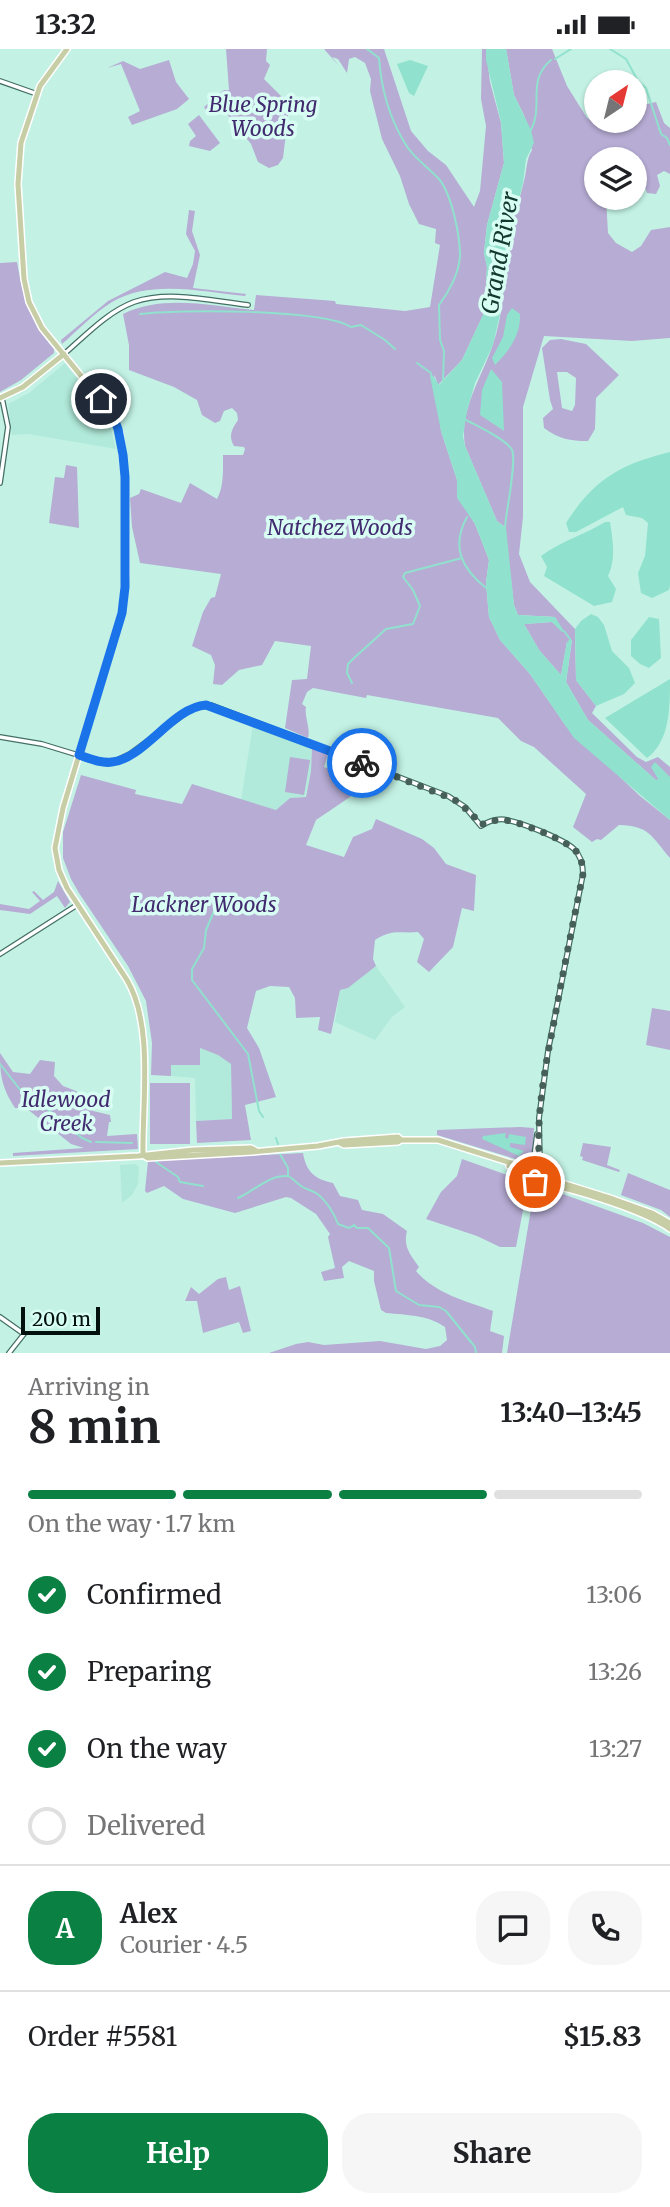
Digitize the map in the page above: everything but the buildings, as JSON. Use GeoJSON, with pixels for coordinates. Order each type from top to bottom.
{"type":"FeatureCollection","features":[{"type":"Feature","properties":{"kind":"main road"},"geometry":{"type":"LineString","coordinates":[[67,49],[47,75],[25,127],[18,184],[24,279],[34,314],[42,328],[113,416],[120,434],[125,477],[124,600],[58,828],[55,848],[62,878],[127,980],[141,1012],[144,1069],[143,1155]]}},
{"type":"Feature","properties":{"kind":"main road"},"geometry":{"type":"LineString","coordinates":[[1,398],[23,387],[64,354]]}},
{"type":"Feature","properties":{"kind":"main road"},"geometry":{"type":"LineString","coordinates":[[143,1155],[160,1157],[340,1143],[355,1145],[401,1140],[438,1140],[481,1154],[529,1165],[540,1170],[549,1179],[652,1213],[670,1223]]}},
{"type":"Feature","properties":{"kind":"main road"},"geometry":{"type":"LineString","coordinates":[[143,1142],[148,1149],[156,1153]]}},
{"type":"Feature","properties":{"kind":"main road"},"geometry":{"type":"LineString","coordinates":[[0,1163],[220,1149],[255,1150]]}},
{"type":"Feature","properties":{"kind":"main road"},"geometry":{"type":"LineString","coordinates":[[481,1154],[485,1158],[517,1169],[529,1182],[592,1197],[650,1218],[670,1229]]}},
{"type":"Feature","properties":{"kind":"main road"},"geometry":{"type":"LineString","coordinates":[[524,1176],[524,1169],[529,1165]]}},
{"type":"Feature","properties":{"kind":"main road"},"geometry":{"type":"LineString","coordinates":[[536,1182],[541,1177],[540,1170]]}},
{"type":"Feature","properties":{"kind":"street"},"geometry":{"type":"LineString","coordinates":[[0,81],[37,94]]}},
{"type":"Feature","properties":{"kind":"street"},"geometry":{"type":"LineString","coordinates":[[64,354],[109,317],[134,302],[171,297],[248,305]]}},
{"type":"Feature","properties":{"kind":"street"},"geometry":{"type":"LineString","coordinates":[[0,483],[9,427],[1,398]]}},
{"type":"Feature","properties":{"kind":"street"},"geometry":{"type":"LineString","coordinates":[[0,737],[49,745],[103,762],[117,761],[191,709],[211,705],[448,796],[465,807],[481,825],[494,820],[515,823],[566,843],[579,855],[583,866],[548,1051],[534,1157],[529,1165]]}},
{"type":"Feature","properties":{"kind":"street"},"geometry":{"type":"LineString","coordinates":[[0,954],[77,905]]}},
{"type":"Feature","properties":{"kind":"street"},"geometry":{"type":"LineString","coordinates":[[539,1125],[540,1170]]}},
{"type":"Feature","properties":{"kind":"street"},"geometry":{"type":"LineString","coordinates":[[0,1317],[24,1334],[9,1353]]}},
{"type":"Feature","properties":{"kind":"shaded area"},"geometry":{"type":"Polygon","coordinates":[[[65,363],[108,417],[116,449],[28,434],[12,435],[8,404],[29,393],[65,363]]]}},
{"type":"Feature","properties":{"kind":"shaded area"},"geometry":{"type":"Polygon","coordinates":[[[253,725],[312,747],[311,771],[305,797],[290,798],[276,810],[241,800],[253,725]]]}},
{"type":"Feature","properties":{"kind":"shaded area"},"geometry":{"type":"Polygon","coordinates":[[[376,966],[405,1007],[392,1017],[375,1040],[335,1022],[340,990],[348,988],[376,966]]]}},
{"type":"Feature","properties":{"kind":"shaded area"},"geometry":{"type":"Polygon","coordinates":[[[189,1044],[218,1055],[231,1064],[232,1119],[196,1121],[195,1078],[171,1076],[171,1046],[189,1044]]]}},
{"type":"Feature","properties":{"kind":"shaded area"},"geometry":{"type":"Polygon","coordinates":[[[135,1164],[139,1167],[138,1184],[132,1195],[122,1203],[120,1165],[135,1164]]]}},
{"type":"Feature","properties":{"kind":"green space","name":"Blue Spring Woods"},"geometry":{"type":"Polygon","coordinates":[[[226,49],[267,49],[266,61],[270,65],[264,79],[289,108],[283,158],[278,165],[269,168],[258,162],[251,144],[219,104],[207,112],[204,107],[224,90],[229,90],[226,49]]]}},
{"type":"Feature","properties":{"kind":"green space","name":"Natchez Woods"},"geometry":{"type":"Polygon","coordinates":[[[324,49],[384,49],[411,131],[428,151],[446,165],[474,207],[480,191],[486,126],[481,99],[482,49],[486,49],[490,82],[501,123],[504,163],[487,225],[483,315],[462,360],[438,385],[434,374],[441,431],[457,480],[457,496],[475,524],[489,560],[486,583],[489,617],[500,640],[530,674],[566,726],[640,796],[670,820],[670,858],[654,838],[637,827],[619,825],[601,840],[592,842],[573,827],[586,794],[534,747],[521,741],[498,718],[313,688],[307,692],[302,704],[306,707],[308,738],[285,728],[292,680],[307,679],[311,646],[275,641],[262,665],[239,670],[222,685],[213,684],[215,665],[211,655],[192,646],[203,612],[211,598],[215,597],[221,574],[140,563],[132,527],[130,498],[139,494],[141,489],[181,503],[190,483],[217,499],[222,483],[223,455],[243,455],[245,449],[234,446],[231,439],[238,420],[237,413],[232,408],[224,411],[220,421],[215,423],[202,415],[197,400],[174,387],[129,370],[129,345],[123,314],[154,304],[171,303],[254,310],[256,295],[335,301],[336,304],[405,311],[430,307],[440,245],[435,243],[436,229],[419,224],[409,204],[400,176],[382,139],[370,91],[371,79],[365,63],[355,57],[349,59],[347,73],[338,59],[332,57],[339,66],[324,49]]]}},
{"type":"Feature","properties":{"kind":"green space"},"geometry":{"type":"Polygon","coordinates":[[[506,49],[552,49],[567,86],[584,113],[584,133],[648,133],[648,104],[656,102],[664,123],[670,128],[670,174],[664,171],[657,175],[660,186],[656,194],[647,193],[647,147],[584,147],[584,210],[607,210],[608,233],[616,243],[632,252],[641,246],[651,230],[670,227],[670,338],[632,341],[544,336],[523,407],[523,517],[519,554],[530,582],[575,629],[576,680],[596,706],[592,713],[637,757],[646,762],[658,757],[670,767],[670,777],[663,773],[657,781],[588,720],[566,682],[572,640],[567,642],[561,675],[539,650],[524,624],[552,622],[562,631],[555,617],[518,615],[514,605],[505,527],[497,521],[465,446],[465,419],[493,344],[499,320],[510,235],[532,150],[524,115],[514,95],[506,49]]]}},
{"type":"Feature","properties":{"kind":"green space"},"geometry":{"type":"Polygon","coordinates":[[[169,60],[176,82],[189,99],[177,109],[132,125],[128,117],[140,111],[121,64],[107,68],[123,61],[140,69],[169,60]]]}},
{"type":"Feature","properties":{"kind":"green space"},"geometry":{"type":"Polygon","coordinates":[[[199,115],[220,143],[210,151],[189,146],[196,136],[188,124],[199,115]]]}},
{"type":"Feature","properties":{"kind":"green space"},"geometry":{"type":"Polygon","coordinates":[[[189,210],[195,211],[192,231],[200,255],[193,288],[246,294],[245,296],[177,289],[127,295],[99,311],[62,344],[61,340],[108,301],[165,272],[187,278],[195,251],[186,234],[189,210]]]}},
{"type":"Feature","properties":{"kind":"green space"},"geometry":{"type":"Polygon","coordinates":[[[17,262],[29,309],[54,353],[21,380],[0,392],[0,263],[17,262]]]}},
{"type":"Feature","properties":{"kind":"green space"},"geometry":{"type":"Polygon","coordinates":[[[561,339],[586,344],[619,375],[596,398],[595,429],[588,441],[565,439],[544,428],[543,418],[553,409],[542,348],[550,340],[561,339]],[[557,372],[562,408],[572,411],[575,405],[576,378],[567,372],[557,372]]]}},
{"type":"Feature","properties":{"kind":"green space"},"geometry":{"type":"Polygon","coordinates":[[[66,465],[77,467],[79,528],[49,523],[55,477],[64,478],[66,465]]]}},
{"type":"Feature","properties":{"kind":"green space","name":"Lackner Woods"},"geometry":{"type":"Polygon","coordinates":[[[312,747],[328,754],[324,767],[357,780],[350,797],[316,820],[306,845],[344,857],[353,837],[372,829],[376,819],[422,839],[434,848],[446,864],[476,875],[474,911],[462,908],[453,947],[429,972],[417,962],[424,939],[418,932],[392,933],[375,940],[373,959],[376,966],[348,988],[340,990],[331,1034],[318,1030],[320,1017],[296,1018],[295,998],[289,987],[270,986],[256,991],[247,1028],[259,1048],[276,1097],[245,1105],[251,1140],[197,1143],[196,1121],[232,1119],[231,1064],[200,1048],[200,1065],[171,1065],[171,1076],[151,1075],[152,1043],[146,1001],[128,966],[71,879],[63,858],[63,832],[81,775],[136,790],[135,794],[182,804],[192,784],[276,810],[290,798],[306,797],[312,747]]]}},
{"type":"Feature","properties":{"kind":"green space"},"geometry":{"type":"Polygon","coordinates":[[[290,757],[310,760],[304,795],[285,792],[290,757]]]}},
{"type":"Feature","properties":{"kind":"green space"},"geometry":{"type":"Polygon","coordinates":[[[58,881],[70,902],[65,908],[57,896],[30,914],[0,910],[0,904],[29,909],[40,901],[32,892],[43,900],[54,892],[58,881]]]}},
{"type":"Feature","properties":{"kind":"green space"},"geometry":{"type":"Polygon","coordinates":[[[652,1008],[670,1011],[670,1050],[646,1045],[652,1008]]]}},
{"type":"Feature","properties":{"kind":"green space","name":"Idlewood Creek"},"geometry":{"type":"Polygon","coordinates":[[[0,1053],[13,1072],[30,1074],[40,1060],[55,1062],[54,1076],[63,1086],[76,1091],[85,1100],[95,1102],[93,1111],[110,1115],[107,1136],[137,1134],[138,1149],[13,1156],[13,1153],[84,1148],[71,1144],[26,1108],[15,1108],[3,1082],[0,1053]]]}},
{"type":"Feature","properties":{"kind":"green space"},"geometry":{"type":"Polygon","coordinates":[[[150,1083],[190,1083],[190,1144],[150,1144],[150,1083]]]}},
{"type":"Feature","properties":{"kind":"green space"},"geometry":{"type":"Polygon","coordinates":[[[534,1128],[532,1157],[522,1161],[437,1135],[437,1130],[534,1128]]]}},
{"type":"Feature","properties":{"kind":"green space"},"geometry":{"type":"Polygon","coordinates":[[[583,1143],[611,1147],[607,1165],[620,1170],[619,1172],[582,1160],[583,1157],[580,1156],[583,1143]]]}},
{"type":"Feature","properties":{"kind":"green space"},"geometry":{"type":"Polygon","coordinates":[[[303,1153],[306,1165],[312,1173],[333,1183],[340,1196],[358,1200],[362,1210],[383,1214],[407,1231],[408,1250],[419,1267],[416,1271],[424,1279],[452,1296],[493,1311],[490,1331],[504,1336],[502,1353],[269,1353],[308,1342],[324,1345],[380,1341],[426,1349],[440,1346],[447,1340],[445,1327],[438,1323],[381,1310],[374,1271],[349,1261],[342,1267],[344,1278],[324,1281],[321,1272],[335,1268],[328,1237],[330,1234],[316,1214],[291,1198],[286,1197],[235,1213],[183,1199],[164,1186],[147,1193],[145,1191],[148,1161],[303,1153]]]}},
{"type":"Feature","properties":{"kind":"green space"},"geometry":{"type":"Polygon","coordinates":[[[462,1159],[524,1183],[527,1189],[516,1247],[500,1247],[477,1236],[426,1219],[441,1192],[457,1176],[462,1159]]]}},
{"type":"Feature","properties":{"kind":"green space"},"geometry":{"type":"Polygon","coordinates":[[[628,1173],[670,1190],[670,1217],[661,1210],[621,1195],[628,1173]]]}},
{"type":"Feature","properties":{"kind":"green space"},"geometry":{"type":"Polygon","coordinates":[[[546,1188],[643,1223],[670,1237],[670,1353],[507,1353],[534,1191],[546,1188]]]}},
{"type":"Feature","properties":{"kind":"green space"},"geometry":{"type":"Polygon","coordinates":[[[226,1277],[229,1290],[240,1286],[251,1331],[243,1333],[239,1322],[203,1333],[197,1301],[185,1301],[191,1287],[199,1294],[218,1279],[226,1277]]]}},
{"type":"Feature","properties":{"kind":"water"},"geometry":{"type":"Polygon","coordinates":[[[486,49],[506,49],[514,95],[531,130],[534,143],[526,159],[509,239],[500,314],[493,345],[475,383],[467,411],[463,436],[465,446],[497,521],[506,528],[514,605],[518,615],[555,617],[564,631],[552,622],[524,624],[539,650],[561,675],[567,642],[572,640],[566,682],[588,720],[656,780],[658,779],[651,767],[655,762],[670,777],[670,820],[574,738],[530,674],[500,640],[489,617],[486,583],[489,560],[475,524],[457,498],[457,480],[441,431],[430,376],[431,373],[439,385],[462,360],[483,315],[487,225],[504,163],[501,122],[486,60],[486,49]]]}},
{"type":"Feature","properties":{"kind":"water"},"geometry":{"type":"Polygon","coordinates":[[[410,60],[428,66],[414,96],[409,93],[397,64],[410,60]]]}},
{"type":"Feature","properties":{"kind":"water"},"geometry":{"type":"Polygon","coordinates":[[[512,308],[520,314],[516,336],[495,365],[492,358],[503,337],[507,315],[512,308]]]}},
{"type":"Feature","properties":{"kind":"water"},"geometry":{"type":"Polygon","coordinates":[[[491,369],[502,382],[504,431],[480,415],[482,390],[491,369]]]}},
{"type":"Feature","properties":{"kind":"water"},"geometry":{"type":"Polygon","coordinates":[[[670,452],[670,586],[669,590],[652,598],[641,593],[638,573],[645,556],[648,523],[642,518],[626,515],[623,507],[576,532],[569,532],[566,523],[587,495],[610,475],[637,462],[670,452]]]}},
{"type":"Feature","properties":{"kind":"water"},"geometry":{"type":"Polygon","coordinates":[[[605,522],[610,522],[613,543],[608,576],[616,589],[612,602],[594,606],[544,576],[547,567],[541,556],[605,522]]]}},
{"type":"Feature","properties":{"kind":"water"},"geometry":{"type":"Polygon","coordinates":[[[591,614],[598,617],[604,625],[612,651],[629,668],[635,683],[624,694],[596,706],[576,680],[575,629],[591,614]]]}},
{"type":"Feature","properties":{"kind":"water"},"geometry":{"type":"Polygon","coordinates":[[[649,617],[659,619],[661,658],[649,668],[631,656],[631,640],[649,617]]]}},
{"type":"Feature","properties":{"kind":"water"},"geometry":{"type":"Polygon","coordinates":[[[670,679],[667,723],[660,743],[647,758],[605,718],[670,679]]]}},
{"type":"Feature","properties":{"kind":"water"},"geometry":{"type":"Polygon","coordinates":[[[506,1133],[505,1137],[508,1139],[509,1134],[526,1137],[525,1145],[510,1143],[510,1147],[524,1151],[519,1156],[482,1139],[483,1136],[506,1133]]]}},
{"type":"Feature","properties":{"kind":"waterway"},"geometry":{"type":"LineString","coordinates":[[367,49],[379,58],[386,101],[398,131],[410,151],[444,186],[457,227],[460,248],[458,269],[439,305],[440,340],[444,351],[443,380]]}},
{"type":"Feature","properties":{"kind":"waterway"},"geometry":{"type":"LineString","coordinates":[[555,59],[571,49]]}},
{"type":"Feature","properties":{"kind":"waterway"},"geometry":{"type":"LineString","coordinates":[[610,49],[626,59],[638,81],[646,88],[661,134],[667,138],[670,145]]}},
{"type":"Feature","properties":{"kind":"waterway"},"geometry":{"type":"LineString","coordinates":[[531,130],[535,121],[539,76],[551,60]]}},
{"type":"Feature","properties":{"kind":"waterway"},"geometry":{"type":"LineString","coordinates":[[140,314],[215,311],[311,317],[351,327],[361,325],[395,349]]}},
{"type":"Feature","properties":{"kind":"waterway"},"geometry":{"type":"LineString","coordinates":[[417,363],[431,373]]}},
{"type":"Feature","properties":{"kind":"waterway"},"geometry":{"type":"LineString","coordinates":[[466,420],[498,437],[512,450],[512,475],[505,527]]}},
{"type":"Feature","properties":{"kind":"waterway"},"geometry":{"type":"LineString","coordinates":[[467,517],[460,538],[461,556],[470,573],[486,588]]}},
{"type":"Feature","properties":{"kind":"waterway","name":"Grand River"},"geometry":{"type":"LineString","coordinates":[[491,531],[500,546],[501,555]]}},
{"type":"Feature","properties":{"kind":"waterway"},"geometry":{"type":"LineString","coordinates":[[352,683],[347,673],[348,664],[354,658],[386,629],[413,624],[420,606],[403,577],[405,573],[462,558]]}},
{"type":"Feature","properties":{"kind":"waterway"},"geometry":{"type":"LineString","coordinates":[[564,631],[570,639]]}},
{"type":"Feature","properties":{"kind":"waterway"},"geometry":{"type":"LineString","coordinates":[[227,905],[215,909],[206,930],[204,948],[192,969],[192,980],[248,1054],[259,1111],[263,1117]]}},
{"type":"Feature","properties":{"kind":"waterway","name":"Idlewood Creek"},"geometry":{"type":"LineString","coordinates":[[0,1064],[22,1092],[91,1142]]}},
{"type":"Feature","properties":{"kind":"waterway"},"geometry":{"type":"LineString","coordinates":[[276,1138],[278,1144]]}},
{"type":"Feature","properties":{"kind":"waterway","name":"Idlewood Creek"},"geometry":{"type":"LineString","coordinates":[[96,1142],[132,1143]]}},
{"type":"Feature","properties":{"kind":"waterway"},"geometry":{"type":"LineString","coordinates":[[280,1154],[288,1168],[288,1175]]}},
{"type":"Feature","properties":{"kind":"waterway","name":"Idlewood Creek"},"geometry":{"type":"LineString","coordinates":[[156,1162],[178,1177],[180,1182],[203,1186]]}},
{"type":"Feature","properties":{"kind":"waterway","name":"Idlewood Creek"},"geometry":{"type":"LineString","coordinates":[[238,1198],[268,1180],[282,1176],[291,1177],[316,1193],[329,1207],[338,1224],[349,1228],[354,1225],[357,1228],[368,1228],[389,1248],[396,1291],[419,1305],[439,1307],[446,1311],[475,1347],[476,1353]]}},
{"type":"Feature","properties":{"kind":"way so far"},"geometry":{"type":"LineString","coordinates":[[362,763],[455,800],[481,825],[494,820],[507,820],[566,843],[579,855],[583,874],[548,1051],[539,1118],[538,1155],[541,1175],[535,1182]]}},
{"type":"Feature","properties":{"kind":"route"},"geometry":{"type":"LineString","coordinates":[[101,399],[113,416],[120,434],[123,455],[125,587],[122,613],[79,755],[100,762],[117,761],[191,709],[211,705],[362,763]]}}]}
